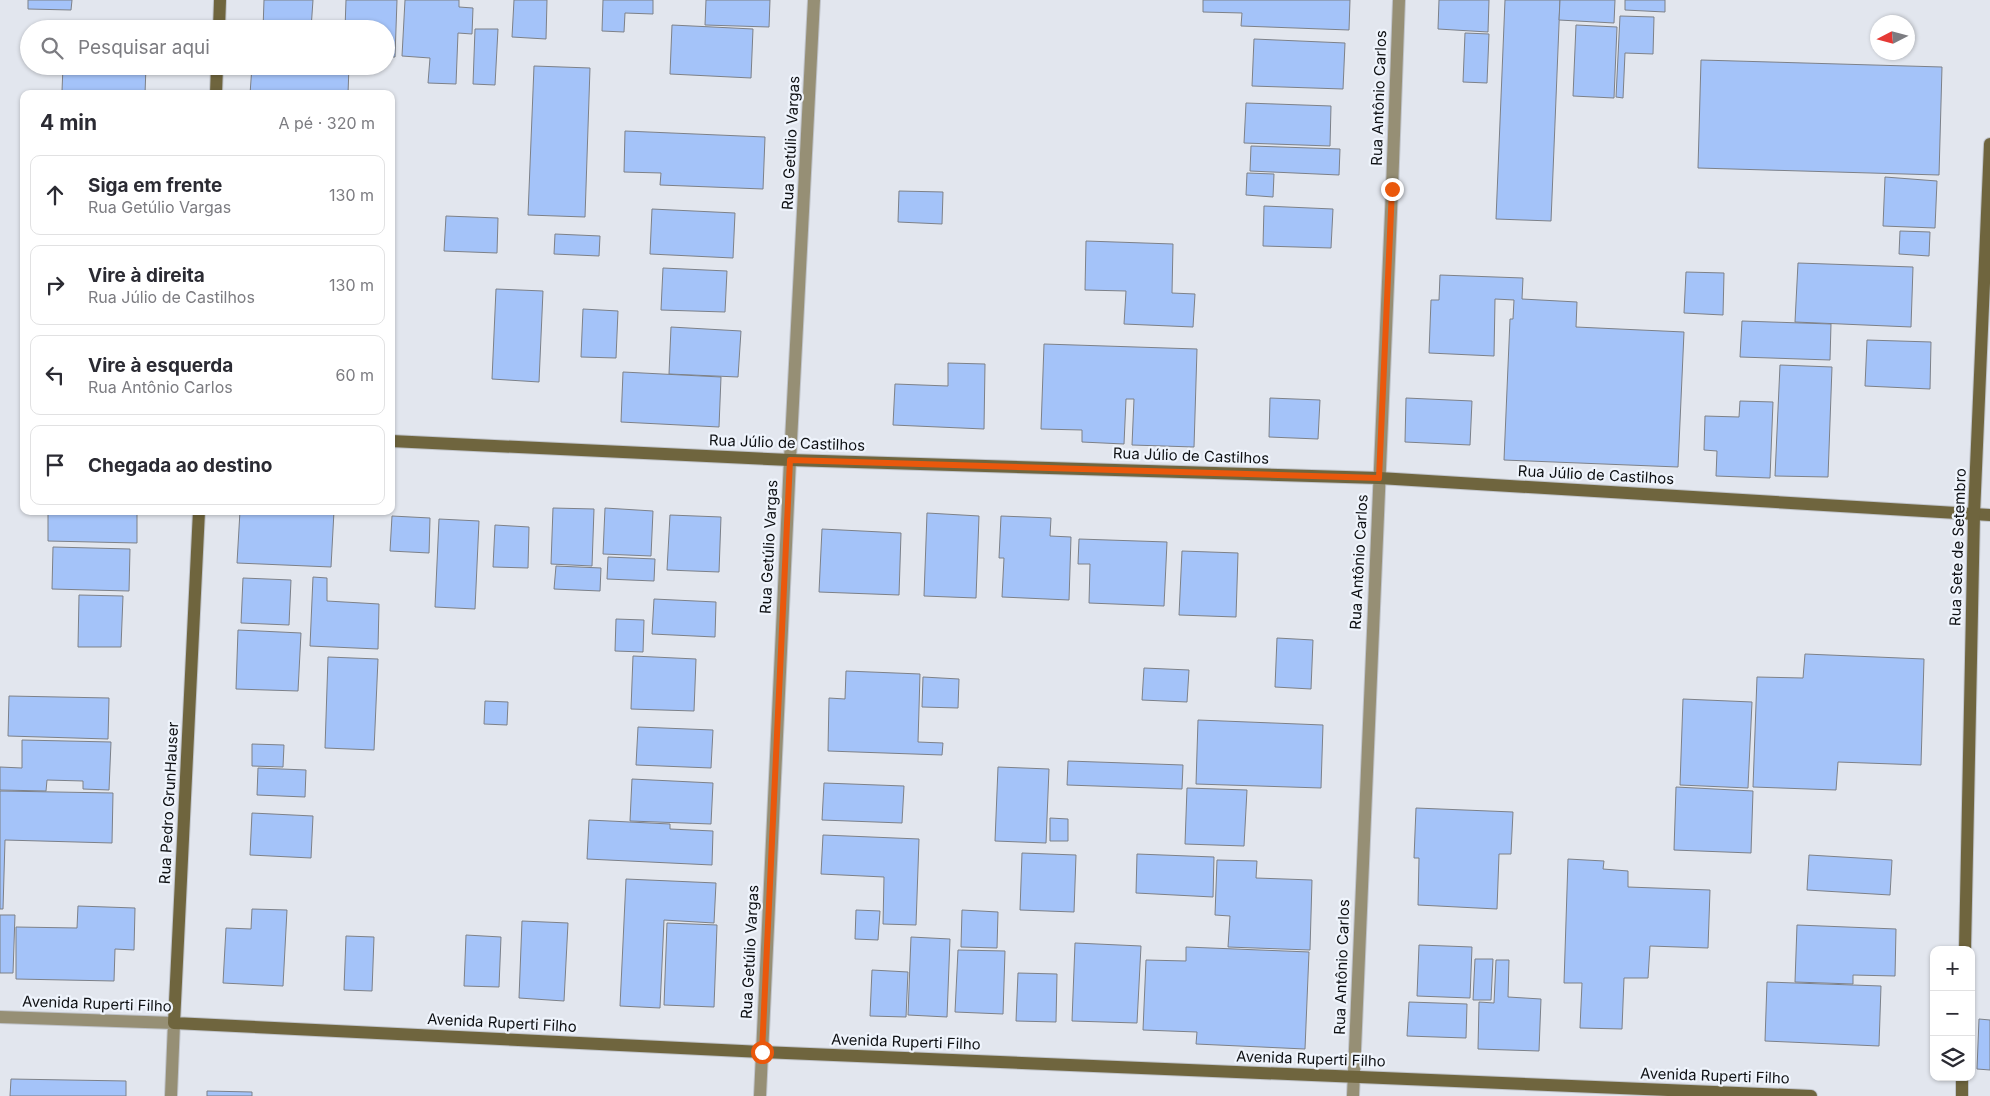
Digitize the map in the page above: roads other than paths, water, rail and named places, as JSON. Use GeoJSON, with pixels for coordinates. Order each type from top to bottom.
{"type":"FeatureCollection","features":[{"type":"Feature","properties":{"kind":"street"},"geometry":{"type":"LineString","coordinates":[[219,20],[220,0]]}},
{"type":"Feature","properties":{"kind":"street","name":"Rua Getúlio Vargas"},"geometry":{"type":"LineString","coordinates":[[760,1096],[814,0]]}},
{"type":"Feature","properties":{"kind":"street","name":"Rua Antônio Carlos"},"geometry":{"type":"LineString","coordinates":[[1353,1096],[1399,0]]}},
{"type":"Feature","properties":{"kind":"street"},"geometry":{"type":"LineString","coordinates":[[216,90],[217,75]]}},
{"type":"Feature","properties":{"kind":"street","name":"Rua Sete de Setembro"},"geometry":{"type":"LineString","coordinates":[[1965,946],[1974,514],[1990,144]]}},
{"type":"Feature","properties":{"kind":"street","name":"Rua Júlio de Castilhos"},"geometry":{"type":"LineString","coordinates":[[395,441],[790,460],[1379,478],[1990,515]]}},
{"type":"Feature","properties":{"kind":"street","name":"Rua Pedro GrunHauser"},"geometry":{"type":"LineString","coordinates":[[171,1096],[199,515]]}},
{"type":"Feature","properties":{"kind":"street","name":"Avenida Ruperti Filho"},"geometry":{"type":"LineString","coordinates":[[0,1017],[174,1023],[762,1052],[1811,1096]]}},
{"type":"Feature","properties":{"kind":"street"},"geometry":{"type":"LineString","coordinates":[[1962,1081],[1962,1096]]}}]}
